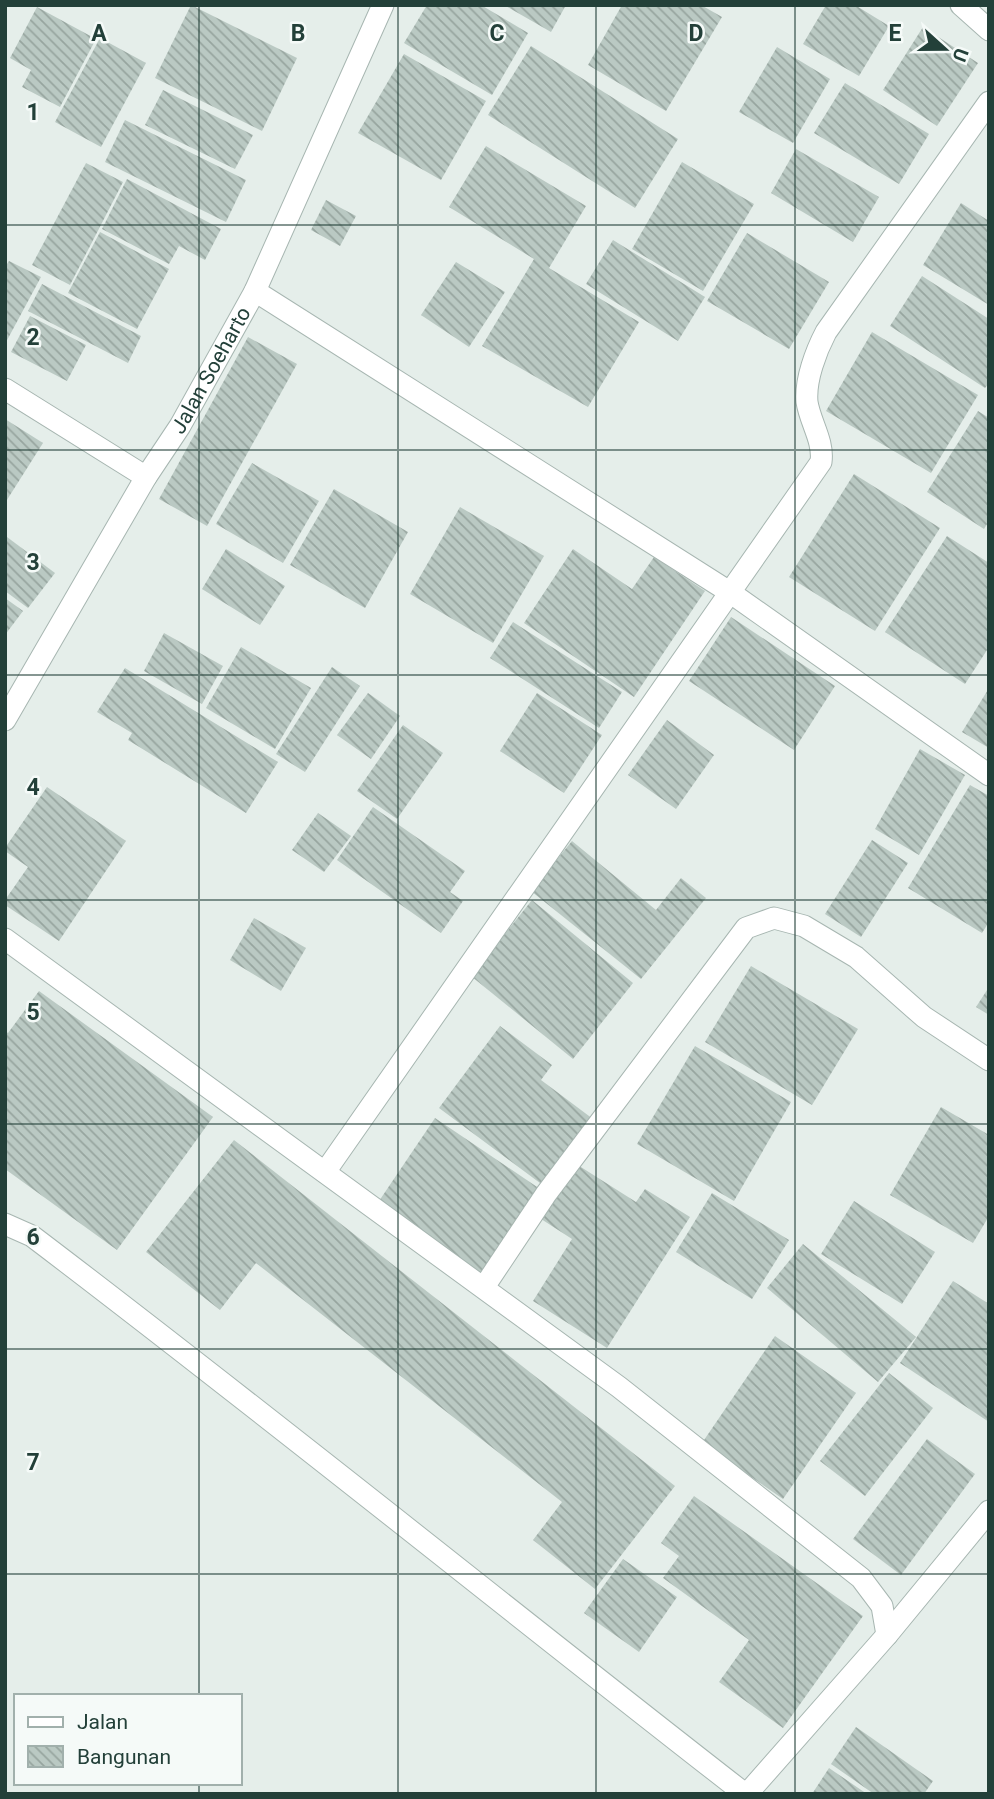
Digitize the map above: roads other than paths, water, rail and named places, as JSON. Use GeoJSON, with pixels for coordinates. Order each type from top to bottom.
{"type":"FeatureCollection","features":[{"type":"Feature","properties":{"kind":"street","name":"Jalan Soeharto"},"geometry":{"type":"LineString","coordinates":[[5,720],[146,477],[180,426],[255,291],[383,5]]}},
{"type":"Feature","properties":{"kind":"street"},"geometry":{"type":"LineString","coordinates":[[961,5],[989,30]]}},
{"type":"Feature","properties":{"kind":"street"},"geometry":{"type":"LineString","coordinates":[[325,1172],[821,462],[821,448],[807,401],[818,348],[826,331],[989,102]]}},
{"type":"Feature","properties":{"kind":"street"},"geometry":{"type":"LineString","coordinates":[[255,291],[730,593],[989,775]]}},
{"type":"Feature","properties":{"kind":"street"},"geometry":{"type":"LineString","coordinates":[[5,389],[146,477]]}},
{"type":"Feature","properties":{"kind":"street"},"geometry":{"type":"LineString","coordinates":[[484,1287],[546,1194],[746,928],[774,918],[804,926],[856,957],[924,1017],[989,1060]]}},
{"type":"Feature","properties":{"kind":"street"},"geometry":{"type":"LineString","coordinates":[[5,939],[619,1387],[861,1578],[882,1606],[887,1635]]}},
{"type":"Feature","properties":{"kind":"street"},"geometry":{"type":"LineString","coordinates":[[5,1224],[32,1236],[205,1368],[455,1568],[746,1794],[887,1635],[989,1511]]}}]}
